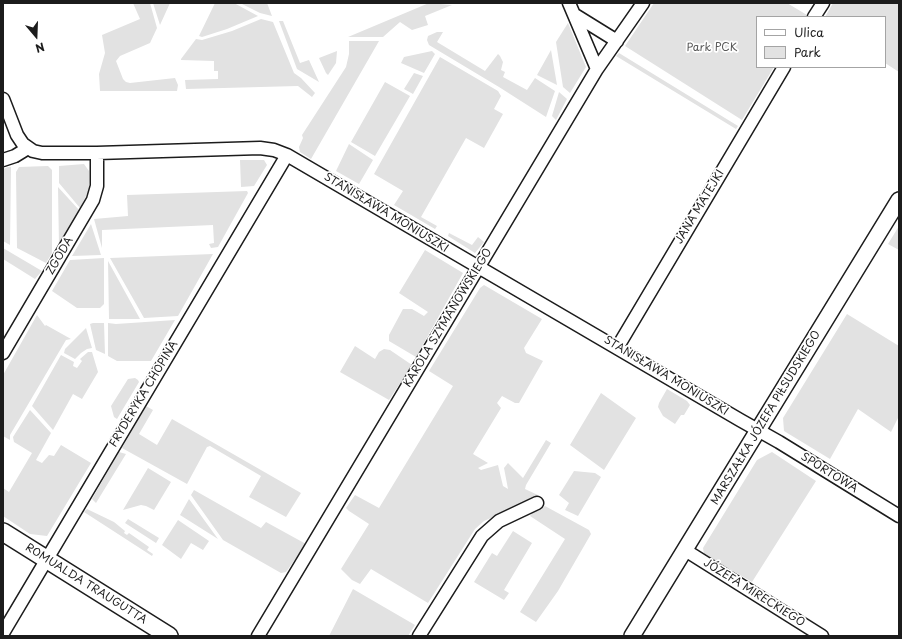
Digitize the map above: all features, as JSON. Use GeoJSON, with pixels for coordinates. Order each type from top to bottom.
{"type":"FeatureCollection","features":[{"type":"Feature","properties":{"kind":"main road","name":"ROMUALDA TRAUGUTTA"},"geometry":{"type":"LineString","coordinates":[[3,532],[169,636]]}},
{"type":"Feature","properties":{"kind":"street"},"geometry":{"type":"LineString","coordinates":[[569,3],[597,69]]}},
{"type":"Feature","properties":{"kind":"street","name":"KAROLA SZYMANOWSKIEGO"},"geometry":{"type":"LineString","coordinates":[[258,636],[597,69],[643,3]]}},
{"type":"Feature","properties":{"kind":"street"},"geometry":{"type":"LineString","coordinates":[[815,16],[823,3]]}},
{"type":"Feature","properties":{"kind":"street"},"geometry":{"type":"LineString","coordinates":[[575,15],[617,41]]}},
{"type":"Feature","properties":{"kind":"street","name":"JANA MATEJKI"},"geometry":{"type":"LineString","coordinates":[[617,348],[783,68]]}},
{"type":"Feature","properties":{"kind":"street"},"geometry":{"type":"LineString","coordinates":[[3,99],[17,135],[23,144],[28,148],[15,156],[3,160]]}},
{"type":"Feature","properties":{"kind":"street","name":"STANISŁAWA MONIUSZKI"},"geometry":{"type":"LineString","coordinates":[[28,148],[42,153],[97,154],[260,148],[287,154],[759,430]]}},
{"type":"Feature","properties":{"kind":"street","name":"ZGODA"},"geometry":{"type":"LineString","coordinates":[[3,354],[93,200],[97,186],[97,154]]}},
{"type":"Feature","properties":{"kind":"street","name":"FRYDERYKA CHOPINA"},"geometry":{"type":"LineString","coordinates":[[3,633],[287,154]]}},
{"type":"Feature","properties":{"kind":"street","name":"MARSZAŁKA JÓZEFA PIŁSUDSKIEGO"},"geometry":{"type":"LineString","coordinates":[[632,636],[899,200]]}},
{"type":"Feature","properties":{"kind":"street","name":"SPORTOWA"},"geometry":{"type":"LineString","coordinates":[[759,430],[899,516]]}},
{"type":"Feature","properties":{"kind":"street"},"geometry":{"type":"LineString","coordinates":[[418,636],[482,536],[499,521],[537,503]]}},
{"type":"Feature","properties":{"kind":"street","name":"JÓZEFA MIRECKIEGO"},"geometry":{"type":"LineString","coordinates":[[685,550],[822,636]]}},
{"type":"Feature","properties":{"kind":"green space"},"geometry":{"type":"Polygon","coordinates":[[[133,3],[150,3],[157,28],[150,43],[120,56],[116,61],[123,79],[130,83],[175,78],[178,85],[177,91],[100,91],[99,74],[105,53],[102,35],[140,19],[133,3]]]}},
{"type":"Feature","properties":{"kind":"green space"},"geometry":{"type":"Polygon","coordinates":[[[153,3],[170,3],[160,25],[153,3]]]}},
{"type":"Feature","properties":{"kind":"green space"},"geometry":{"type":"Polygon","coordinates":[[[215,3],[234,3],[258,16],[227,29],[202,37],[199,36],[215,3]]]}},
{"type":"Feature","properties":{"kind":"green space"},"geometry":{"type":"Polygon","coordinates":[[[240,3],[267,3],[272,16],[260,13],[240,3]]]}},
{"type":"Feature","properties":{"kind":"green space"},"geometry":{"type":"Polygon","coordinates":[[[429,3],[452,5],[425,16],[428,25],[412,30],[400,22],[383,37],[348,37],[429,3]]]}},
{"type":"Feature","properties":{"kind":"green space","name":"Park PCK"},"geometry":{"type":"Polygon","coordinates":[[[654,3],[787,3],[807,15],[756,16],[756,68],[773,68],[742,120],[625,46],[654,3]]]}},
{"type":"Feature","properties":{"kind":"green space"},"geometry":{"type":"Polygon","coordinates":[[[833,3],[899,4],[899,72],[886,64],[886,16],[826,16],[833,3]]]}},
{"type":"Feature","properties":{"kind":"green space"},"geometry":{"type":"Polygon","coordinates":[[[261,19],[273,22],[294,73],[301,78],[315,93],[312,97],[298,86],[186,89],[185,80],[218,79],[218,71],[214,71],[214,61],[181,60],[196,39],[202,40],[232,31],[261,19]]]}},
{"type":"Feature","properties":{"kind":"green space"},"geometry":{"type":"Polygon","coordinates":[[[279,21],[283,21],[300,63],[309,60],[319,82],[297,69],[279,21]]]}},
{"type":"Feature","properties":{"kind":"green space"},"geometry":{"type":"Polygon","coordinates":[[[568,23],[586,67],[570,93],[563,87],[556,42],[568,23]]]}},
{"type":"Feature","properties":{"kind":"green space"},"geometry":{"type":"Polygon","coordinates":[[[437,32],[443,32],[437,42],[485,71],[498,54],[503,62],[501,70],[505,72],[503,77],[527,90],[535,78],[555,91],[546,117],[429,45],[427,40],[428,36],[437,32]]]}},
{"type":"Feature","properties":{"kind":"green space"},"geometry":{"type":"Polygon","coordinates":[[[349,41],[379,41],[311,159],[300,152],[299,147],[303,138],[302,135],[346,67],[349,54],[349,41]]]}},
{"type":"Feature","properties":{"kind":"green space"},"geometry":{"type":"Polygon","coordinates":[[[551,50],[557,85],[537,75],[551,50]]]}},
{"type":"Feature","properties":{"kind":"green space"},"geometry":{"type":"Polygon","coordinates":[[[337,51],[336,63],[328,75],[319,58],[337,51]]]}},
{"type":"Feature","properties":{"kind":"green space"},"geometry":{"type":"Polygon","coordinates":[[[432,51],[435,54],[424,73],[401,63],[404,57],[432,51]]]}},
{"type":"Feature","properties":{"kind":"green space"},"geometry":{"type":"Polygon","coordinates":[[[619,53],[738,126],[736,129],[616,56],[619,53]]]}},
{"type":"Feature","properties":{"kind":"green space"},"geometry":{"type":"Polygon","coordinates":[[[440,57],[498,91],[501,96],[494,109],[503,114],[484,148],[466,138],[421,217],[437,226],[435,229],[394,205],[403,191],[374,174],[440,57]]]}},
{"type":"Feature","properties":{"kind":"green space"},"geometry":{"type":"Polygon","coordinates":[[[414,73],[423,76],[413,94],[404,89],[414,73]]]}},
{"type":"Feature","properties":{"kind":"green space"},"geometry":{"type":"Polygon","coordinates":[[[385,82],[410,96],[375,156],[351,142],[385,82]]]}},
{"type":"Feature","properties":{"kind":"green space"},"geometry":{"type":"Polygon","coordinates":[[[559,92],[567,99],[556,120],[552,116],[559,92]]]}},
{"type":"Feature","properties":{"kind":"green space"},"geometry":{"type":"Polygon","coordinates":[[[349,144],[373,160],[359,184],[336,171],[349,144]]]}},
{"type":"Feature","properties":{"kind":"green space"},"geometry":{"type":"Polygon","coordinates":[[[240,160],[264,160],[267,165],[254,186],[241,187],[240,160]]]}},
{"type":"Feature","properties":{"kind":"green space"},"geometry":{"type":"Polygon","coordinates":[[[84,164],[89,171],[89,190],[80,208],[59,183],[59,166],[84,164]]]}},
{"type":"Feature","properties":{"kind":"green space"},"geometry":{"type":"Polygon","coordinates":[[[48,166],[52,170],[52,253],[46,263],[17,248],[16,172],[19,167],[48,166]]]}},
{"type":"Feature","properties":{"kind":"green space"},"geometry":{"type":"Polygon","coordinates":[[[11,167],[10,245],[3,241],[3,169],[11,167]]]}},
{"type":"Feature","properties":{"kind":"green space"},"geometry":{"type":"Polygon","coordinates":[[[58,187],[79,210],[59,246],[58,187]]]}},
{"type":"Feature","properties":{"kind":"green space"},"geometry":{"type":"Polygon","coordinates":[[[247,191],[248,193],[218,247],[211,248],[209,244],[214,243],[213,225],[102,230],[102,248],[94,219],[128,216],[127,195],[247,191]]]}},
{"type":"Feature","properties":{"kind":"green space"},"geometry":{"type":"Polygon","coordinates":[[[91,224],[101,255],[72,256],[91,224]]]}},
{"type":"Feature","properties":{"kind":"green space"},"geometry":{"type":"Polygon","coordinates":[[[899,226],[899,250],[888,244],[899,226]]]}},
{"type":"Feature","properties":{"kind":"green space"},"geometry":{"type":"Polygon","coordinates":[[[449,233],[472,245],[478,237],[484,242],[475,253],[448,236],[449,233]]]}},
{"type":"Feature","properties":{"kind":"green space"},"geometry":{"type":"Polygon","coordinates":[[[3,248],[42,271],[35,279],[3,259],[3,248]]]}},
{"type":"Feature","properties":{"kind":"green space"},"geometry":{"type":"Polygon","coordinates":[[[425,250],[463,273],[416,357],[389,341],[389,335],[403,309],[412,309],[424,316],[428,312],[399,293],[425,250]]]}},
{"type":"Feature","properties":{"kind":"green space"},"geometry":{"type":"Polygon","coordinates":[[[213,254],[178,316],[144,318],[110,258],[213,254]]]}},
{"type":"Feature","properties":{"kind":"green space"},"geometry":{"type":"Polygon","coordinates":[[[104,258],[104,304],[100,308],[77,308],[52,291],[70,260],[104,258]]]}},
{"type":"Feature","properties":{"kind":"green space"},"geometry":{"type":"Polygon","coordinates":[[[108,261],[140,319],[109,319],[108,261]]]}},
{"type":"Feature","properties":{"kind":"green space"},"geometry":{"type":"Polygon","coordinates":[[[484,285],[542,319],[524,348],[526,353],[543,361],[519,403],[515,403],[502,396],[497,403],[501,408],[473,454],[488,463],[478,468],[481,470],[498,465],[503,486],[508,489],[504,468],[508,463],[523,478],[546,440],[551,443],[525,489],[542,497],[484,521],[475,529],[428,603],[371,569],[360,584],[352,580],[341,569],[369,524],[346,508],[355,495],[379,508],[453,386],[429,371],[480,288],[484,285]]]}},
{"type":"Feature","properties":{"kind":"green space"},"geometry":{"type":"Polygon","coordinates":[[[847,314],[899,346],[899,416],[891,432],[858,409],[830,459],[784,431],[783,418],[847,314]]]}},
{"type":"Feature","properties":{"kind":"green space"},"geometry":{"type":"Polygon","coordinates":[[[37,315],[45,326],[46,325],[71,339],[66,340],[10,435],[10,440],[3,436],[3,375],[37,315]]]}},
{"type":"Feature","properties":{"kind":"green space"},"geometry":{"type":"Polygon","coordinates":[[[175,320],[151,361],[117,361],[108,356],[108,323],[116,324],[175,320]]]}},
{"type":"Feature","properties":{"kind":"green space"},"geometry":{"type":"Polygon","coordinates":[[[104,323],[105,354],[96,350],[90,324],[104,323]]]}},
{"type":"Feature","properties":{"kind":"green space"},"geometry":{"type":"Polygon","coordinates":[[[86,328],[92,348],[87,349],[75,359],[64,353],[65,349],[86,328]]]}},
{"type":"Feature","properties":{"kind":"green space"},"geometry":{"type":"Polygon","coordinates":[[[355,346],[375,359],[379,352],[384,349],[390,350],[412,365],[389,400],[340,372],[355,346]]]}},
{"type":"Feature","properties":{"kind":"green space"},"geometry":{"type":"Polygon","coordinates":[[[88,352],[92,352],[98,372],[82,399],[73,394],[53,430],[32,406],[61,355],[74,362],[73,366],[77,368],[82,361],[80,359],[88,352]]]}},
{"type":"Feature","properties":{"kind":"green space"},"geometry":{"type":"Polygon","coordinates":[[[135,378],[139,382],[117,419],[114,417],[111,406],[128,379],[135,378]]]}},
{"type":"Feature","properties":{"kind":"green space"},"geometry":{"type":"Polygon","coordinates":[[[667,389],[687,401],[690,405],[684,415],[681,415],[675,424],[663,416],[658,407],[667,389]]]}},
{"type":"Feature","properties":{"kind":"green space"},"geometry":{"type":"Polygon","coordinates":[[[601,393],[636,418],[604,470],[570,445],[601,393]]]}},
{"type":"Feature","properties":{"kind":"green space"},"geometry":{"type":"Polygon","coordinates":[[[146,406],[153,410],[139,434],[157,445],[172,419],[301,493],[286,517],[249,497],[261,476],[210,446],[207,447],[187,484],[122,448],[146,406]]]}},
{"type":"Feature","properties":{"kind":"green space"},"geometry":{"type":"Polygon","coordinates":[[[30,410],[51,433],[36,460],[42,463],[49,455],[54,456],[61,445],[91,463],[47,536],[30,534],[3,516],[3,488],[9,492],[32,453],[14,442],[13,437],[30,410]]]}},
{"type":"Feature","properties":{"kind":"green space"},"geometry":{"type":"Polygon","coordinates":[[[119,452],[126,454],[96,503],[92,499],[119,452]]]}},
{"type":"Feature","properties":{"kind":"green space"},"geometry":{"type":"Polygon","coordinates":[[[772,452],[816,481],[752,582],[704,554],[703,548],[757,460],[772,452]]]}},
{"type":"Feature","properties":{"kind":"green space"},"geometry":{"type":"Polygon","coordinates":[[[148,468],[171,482],[154,510],[141,505],[123,510],[148,468]]]}},
{"type":"Feature","properties":{"kind":"green space"},"geometry":{"type":"Polygon","coordinates":[[[574,471],[595,473],[601,477],[578,516],[565,510],[569,503],[559,495],[574,471]]]}},
{"type":"Feature","properties":{"kind":"green space"},"geometry":{"type":"Polygon","coordinates":[[[194,490],[261,528],[266,522],[306,544],[286,572],[281,573],[223,540],[191,495],[194,490]]]}},
{"type":"Feature","properties":{"kind":"green space"},"geometry":{"type":"Polygon","coordinates":[[[189,499],[218,539],[180,515],[189,499]]]}},
{"type":"Feature","properties":{"kind":"green space"},"geometry":{"type":"Polygon","coordinates":[[[545,506],[589,530],[591,534],[558,591],[536,622],[520,612],[565,539],[530,516],[534,510],[538,511],[545,506]]]}},
{"type":"Feature","properties":{"kind":"green space"},"geometry":{"type":"Polygon","coordinates":[[[87,509],[114,522],[125,531],[124,533],[127,535],[129,533],[149,547],[147,550],[153,554],[152,556],[84,512],[87,509]]]}},
{"type":"Feature","properties":{"kind":"green space"},"geometry":{"type":"Polygon","coordinates":[[[128,519],[159,538],[156,543],[125,523],[128,519]]]}},
{"type":"Feature","properties":{"kind":"green space"},"geometry":{"type":"Polygon","coordinates":[[[178,520],[209,541],[203,550],[191,543],[181,559],[162,545],[178,520]]]}},
{"type":"Feature","properties":{"kind":"green space"},"geometry":{"type":"Polygon","coordinates":[[[513,531],[532,543],[504,590],[509,593],[504,600],[474,582],[492,553],[497,556],[513,531]]]}},
{"type":"Feature","properties":{"kind":"green space"},"geometry":{"type":"Polygon","coordinates":[[[353,589],[415,625],[408,636],[329,636],[353,589]]]}}]}
